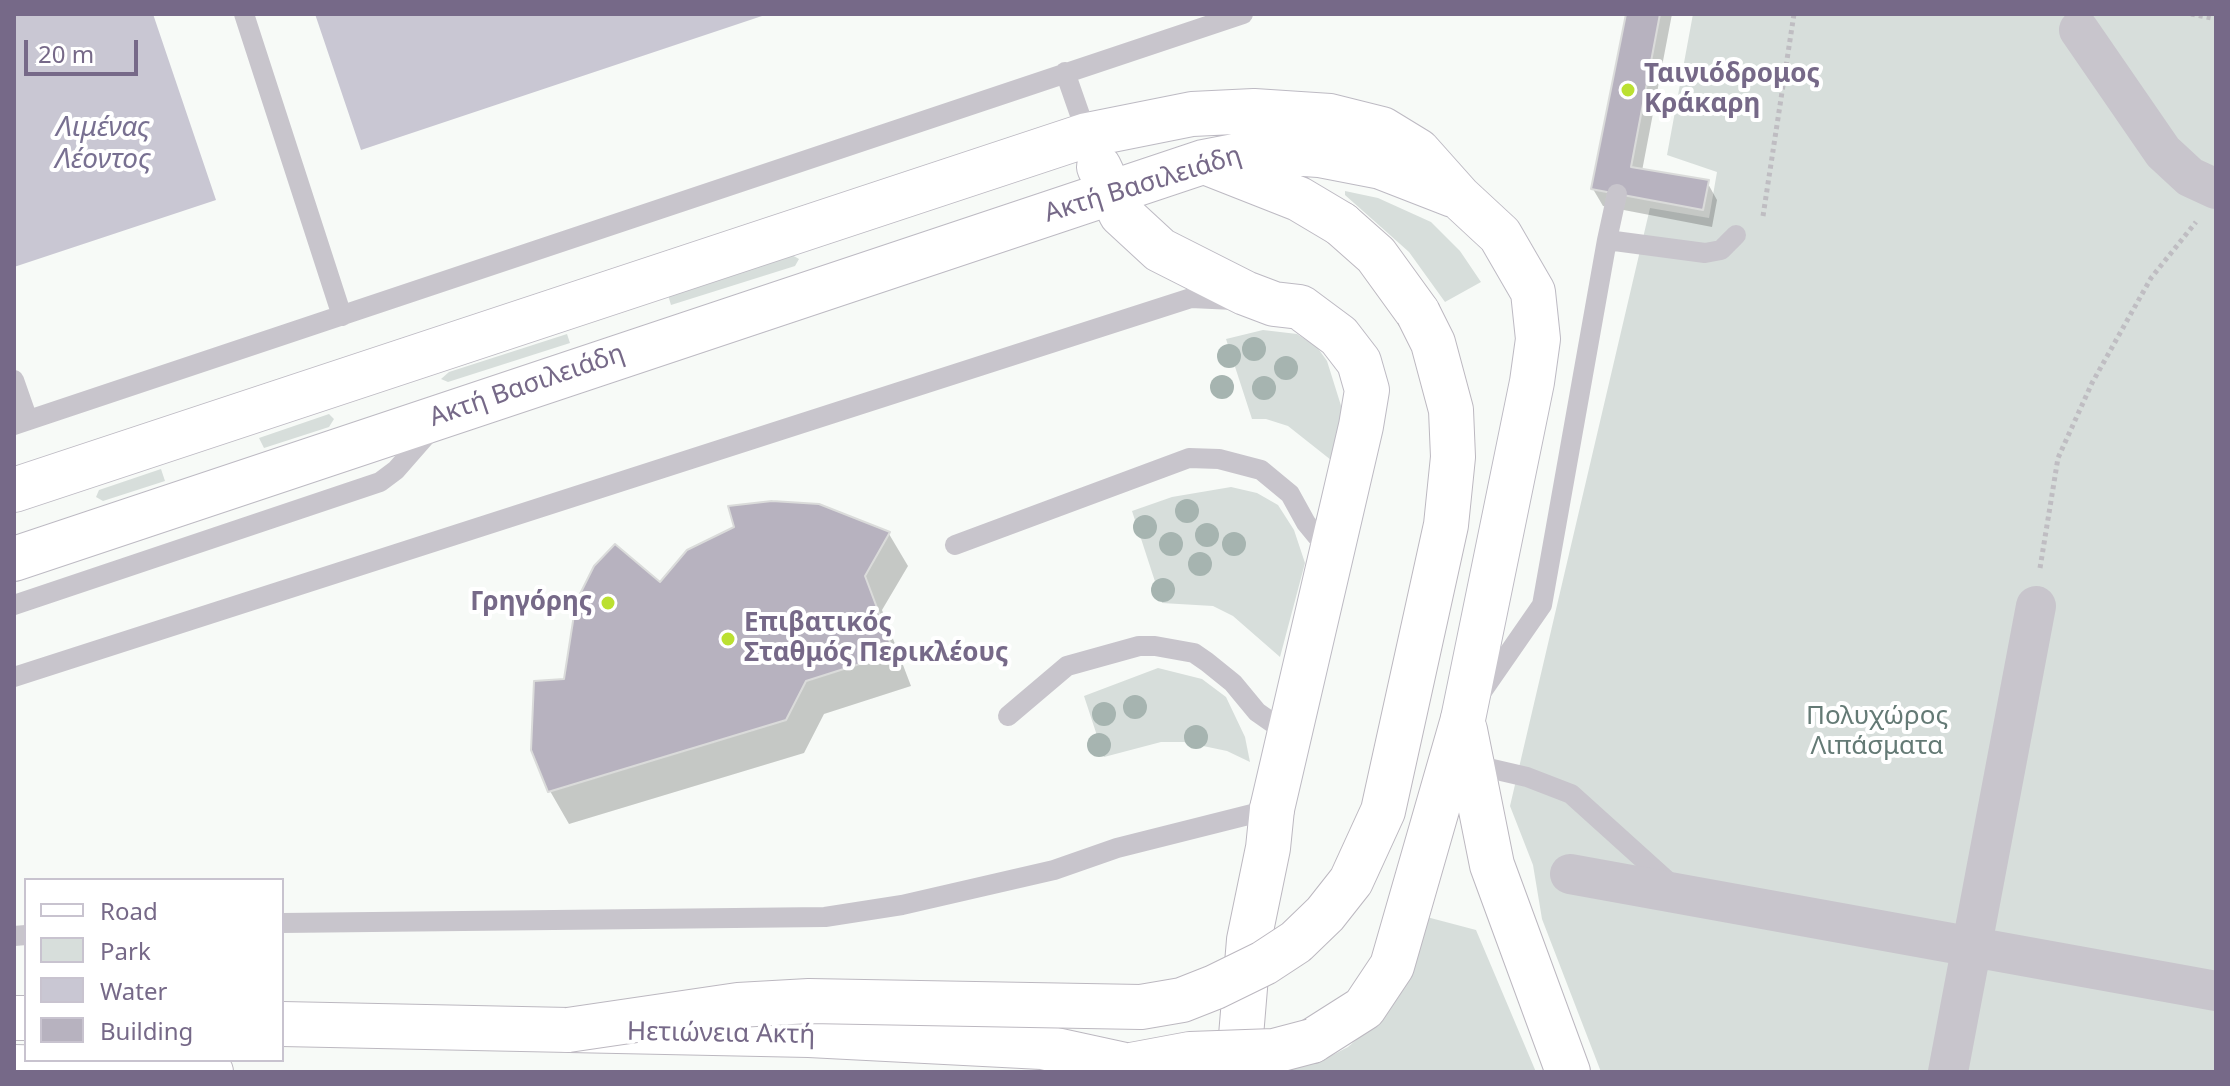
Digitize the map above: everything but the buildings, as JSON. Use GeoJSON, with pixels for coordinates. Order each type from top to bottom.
{"type":"FeatureCollection","features":[{"type":"Feature","properties":{"kind":"street"},"geometry":{"type":"LineString","coordinates":[[2079,30],[2163,152],[2190,177],[2207,204]]}},
{"type":"Feature","properties":{"kind":"street","name":"Ακτή Βασιλειάδη"},"geometry":{"type":"LineString","coordinates":[[14,490],[1087,135],[1192,114],[1254,111],[1330,116],[1382,129],[1400,138],[1418,151],[1459,197]]}},
{"type":"Feature","properties":{"kind":"street"},"geometry":{"type":"LineString","coordinates":[[1087,135],[1109,193],[1121,214],[1160,250],[1184,265],[1274,304],[1300,307],[1339,336],[1359,362],[1367,390],[1272,809],[1268,848],[1249,940],[1238,1072]]}},
{"type":"Feature","properties":{"kind":"street","name":"Ακτή Βασιλειάδη"},"geometry":{"type":"LineString","coordinates":[[14,559],[1203,162],[1260,151],[1319,155],[1381,167],[1459,197]]}},
{"type":"Feature","properties":{"kind":"street"},"geometry":{"type":"LineString","coordinates":[[568,1030],[738,1005],[809,1001],[1141,1007],[1182,1000],[1264,963],[1296,942],[1325,914],[1351,881],[1383,811],[1446,525],[1453,457],[1451,410],[1438,357],[1418,313],[1376,255],[1341,224],[1299,199],[1203,162]]}},
{"type":"Feature","properties":{"kind":"street"},"geometry":{"type":"LineString","coordinates":[[1144,1069],[1190,1054],[1274,1051],[1312,1041],[1364,1008],[1392,966],[1463,719],[1538,339],[1533,292],[1512,251],[1459,197]]}},
{"type":"Feature","properties":{"kind":"street"},"geometry":{"type":"LineString","coordinates":[[1948,1072],[2036,606]]}},
{"type":"Feature","properties":{"kind":"street"},"geometry":{"type":"LineString","coordinates":[[1463,719],[1505,907],[1568,1072]]}},
{"type":"Feature","properties":{"kind":"street"},"geometry":{"type":"LineString","coordinates":[[1570,874],[2216,991]]}},
{"type":"Feature","properties":{"kind":"street","name":"Ηετιώνεια Ακτή"},"geometry":{"type":"LineString","coordinates":[[284,1024],[809,1035],[1042,1047],[1144,1069]]}},
{"type":"Feature","properties":{"kind":"street"},"geometry":{"type":"LineString","coordinates":[[14,1067],[211,1072]]}},
{"type":"Feature","properties":{"kind":"lane"},"geometry":{"type":"LineString","coordinates":[[244,14],[342,316]]}},
{"type":"Feature","properties":{"kind":"lane"},"geometry":{"type":"LineString","coordinates":[[14,380],[21,423],[1243,14]]}},
{"type":"Feature","properties":{"kind":"lane"},"geometry":{"type":"LineString","coordinates":[[1065,72],[1087,135]]}},
{"type":"Feature","properties":{"kind":"lane"},"geometry":{"type":"LineString","coordinates":[[1463,719],[1542,605],[1617,194]]}},
{"type":"Feature","properties":{"kind":"lane"},"geometry":{"type":"LineString","coordinates":[[1607,240],[1705,253],[1721,250],[1736,235]]}},
{"type":"Feature","properties":{"kind":"lane"},"geometry":{"type":"LineString","coordinates":[[14,677],[1191,298],[1274,304]]}},
{"type":"Feature","properties":{"kind":"lane"},"geometry":{"type":"LineString","coordinates":[[14,605],[380,482],[396,470],[447,413]]}},
{"type":"Feature","properties":{"kind":"lane"},"geometry":{"type":"LineString","coordinates":[[955,545],[1189,458],[1219,459],[1261,470],[1290,494],[1306,523],[1329,551]]}},
{"type":"Feature","properties":{"kind":"lane"},"geometry":{"type":"LineString","coordinates":[[1008,716],[1067,666],[1139,646],[1155,646],[1194,653],[1233,683],[1257,712],[1287,733]]}},
{"type":"Feature","properties":{"kind":"lane"},"geometry":{"type":"LineString","coordinates":[[1471,764],[1527,777],[1571,794],[1682,894]]}},
{"type":"Feature","properties":{"kind":"lane"},"geometry":{"type":"LineString","coordinates":[[284,923],[825,917],[902,905],[1054,870],[1117,848],[1272,809]]}},
{"type":"Feature","properties":{"kind":"path"},"geometry":{"type":"LineString","coordinates":[[1763,216],[1794,14]]}},
{"type":"Feature","properties":{"kind":"path"},"geometry":{"type":"LineString","coordinates":[[2191,14],[2216,19]]}},
{"type":"Feature","properties":{"kind":"path"},"geometry":{"type":"LineString","coordinates":[[2036,606],[2043,529],[2058,458],[2092,383],[2151,278],[2207,204]]}},
{"type":"Feature","properties":{"kind":"green space","name":"Πολυχώρος Λιπάσματα"},"geometry":{"type":"Polygon","coordinates":[[[1693,14],[2216,14],[2216,1072],[1601,1072],[1542,919],[1533,865],[1510,806],[1650,208],[1709,218],[1717,172],[1667,155],[1693,14]]]}},
{"type":"Feature","properties":{"kind":"green space"},"geometry":{"type":"Polygon","coordinates":[[[1345,191],[1378,198],[1431,222],[1460,251],[1481,282],[1445,302],[1409,252],[1345,195],[1345,191]]]}},
{"type":"Feature","properties":{"kind":"green space"},"geometry":{"type":"Polygon","coordinates":[[[792,255],[799,259],[795,266],[671,305],[668,295],[792,255]]]}},
{"type":"Feature","properties":{"kind":"green space"},"geometry":{"type":"Polygon","coordinates":[[[1263,330],[1297,334],[1317,347],[1327,361],[1343,412],[1331,460],[1288,426],[1266,419],[1252,419],[1226,339],[1263,330]]]}},
{"type":"Feature","properties":{"kind":"green space"},"geometry":{"type":"Polygon","coordinates":[[[567,334],[570,343],[448,382],[441,379],[449,372],[567,334]]]}},
{"type":"Feature","properties":{"kind":"green space"},"geometry":{"type":"Polygon","coordinates":[[[329,414],[334,419],[329,427],[264,448],[259,438],[329,414]]]}},
{"type":"Feature","properties":{"kind":"green space"},"geometry":{"type":"Polygon","coordinates":[[[161,469],[165,481],[103,501],[96,497],[99,490],[161,469]]]}},
{"type":"Feature","properties":{"kind":"green space"},"geometry":{"type":"Polygon","coordinates":[[[1231,487],[1257,493],[1278,505],[1294,530],[1305,563],[1280,657],[1233,616],[1213,606],[1162,603],[1132,511],[1172,497],[1231,487]]]}},
{"type":"Feature","properties":{"kind":"green space"},"geometry":{"type":"Polygon","coordinates":[[[1158,668],[1202,679],[1226,697],[1245,737],[1250,762],[1227,751],[1184,742],[1161,742],[1104,757],[1084,696],[1158,668]]]}},
{"type":"Feature","properties":{"kind":"green space"},"geometry":{"type":"Polygon","coordinates":[[[1423,916],[1476,930],[1536,1072],[1215,1072],[1289,1068],[1321,1061],[1348,1047],[1375,1023],[1423,916]]]}},
{"type":"Feature","properties":{"kind":"water","name":"Λιμένας Λέοντος"},"geometry":{"type":"Polygon","coordinates":[[[14,14],[153,14],[216,200],[14,267],[14,14]]]}},
{"type":"Feature","properties":{"kind":"water"},"geometry":{"type":"Polygon","coordinates":[[[315,14],[768,14],[361,150],[315,14]]]}},
{"type":"Feature","properties":{"kind":"place","name":"Ταινιόδρομος Κράκαρη"},"geometry":{"type":"Point","coordinates":[1628,90]}},
{"type":"Feature","properties":{"kind":"place","name":"Γρηγόρης"},"geometry":{"type":"Point","coordinates":[608,603]}},
{"type":"Feature","properties":{"kind":"place","name":"Επιβατικός Σταθμός Περικλέους"},"geometry":{"type":"Point","coordinates":[728,639]}}]}
